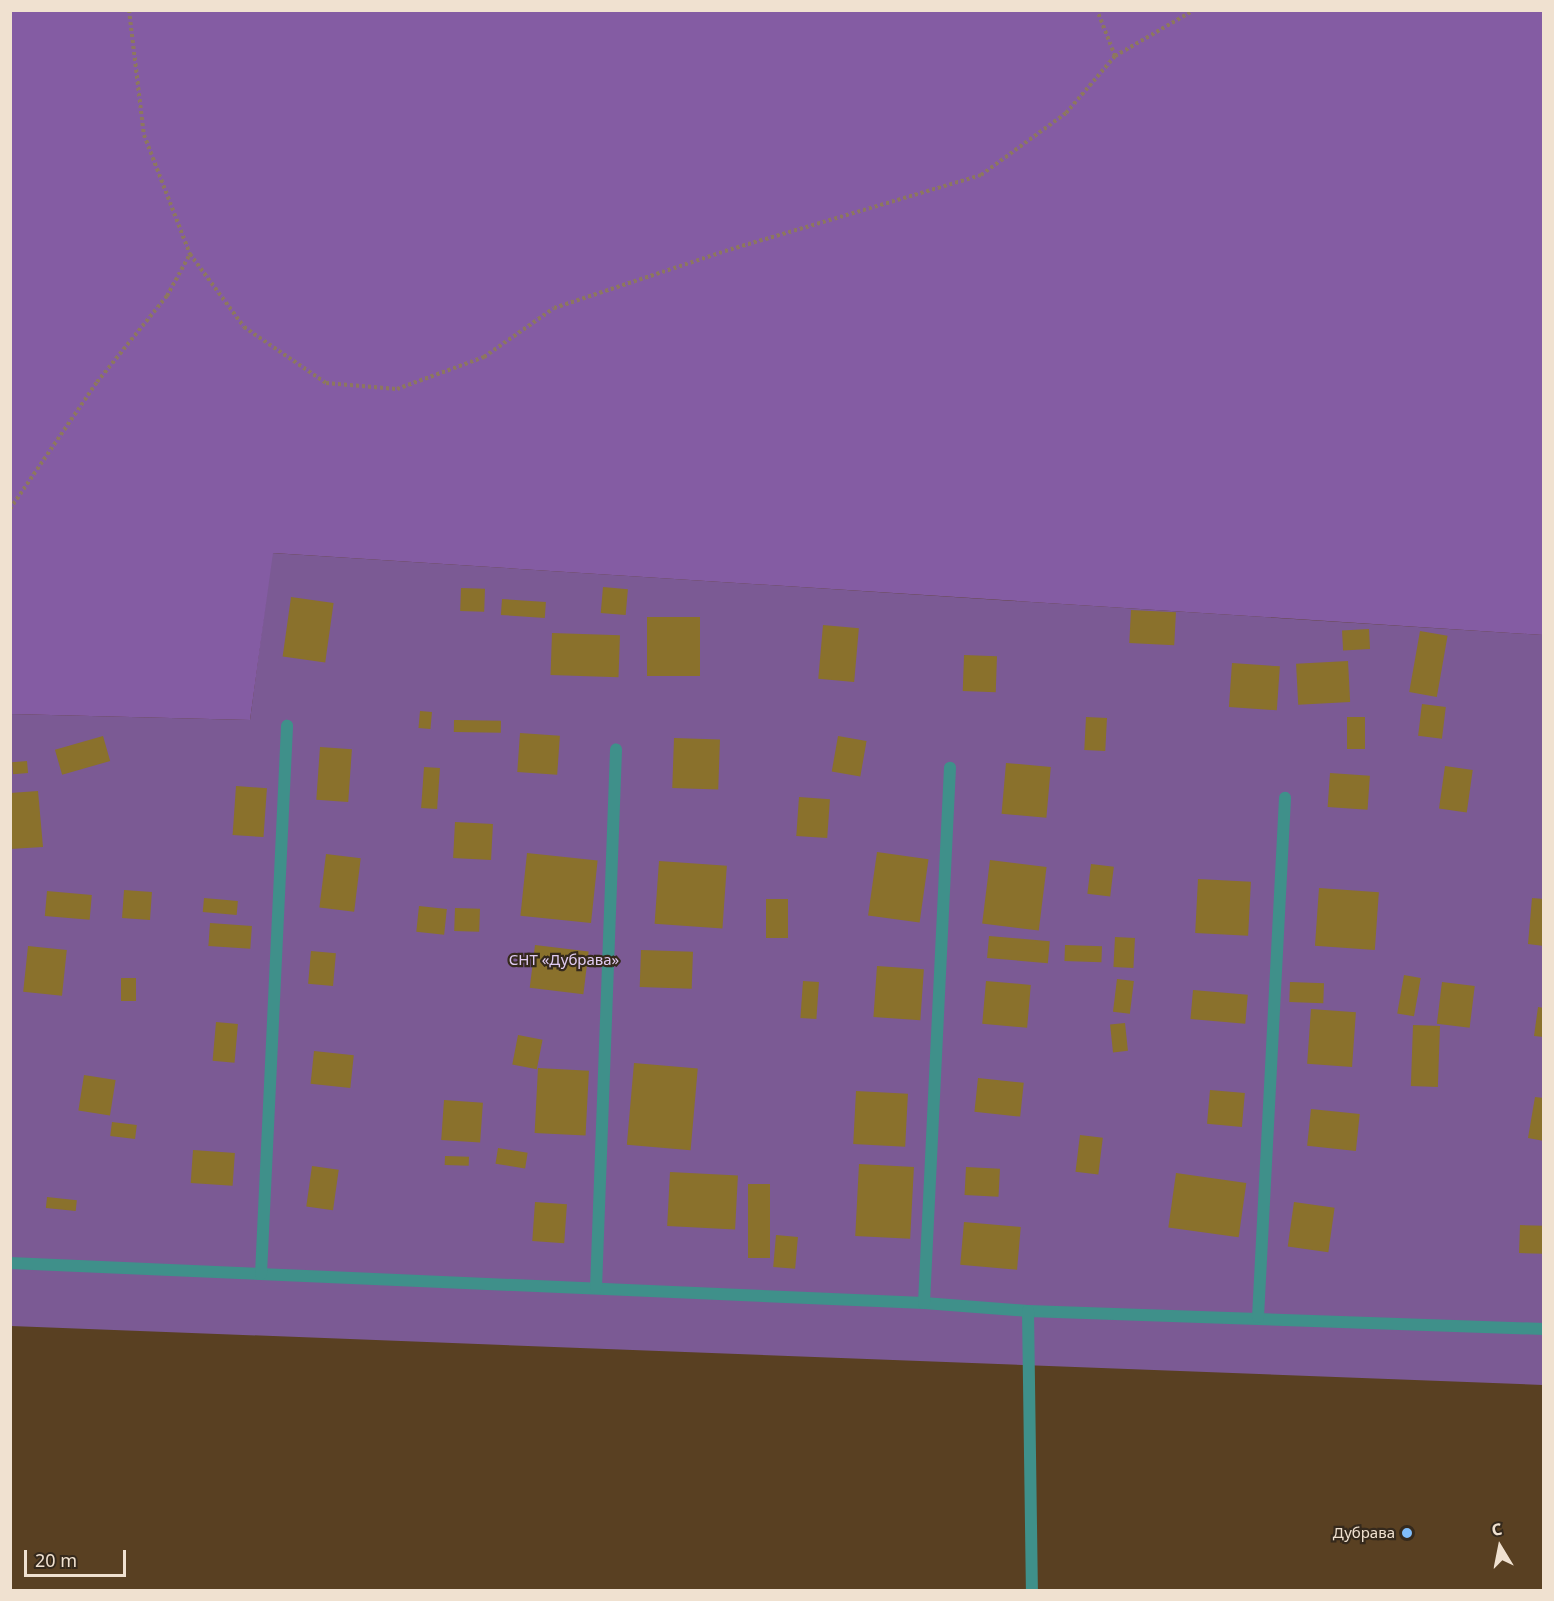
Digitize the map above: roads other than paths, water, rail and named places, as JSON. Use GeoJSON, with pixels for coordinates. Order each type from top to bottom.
{"type":"FeatureCollection","features":[{"type":"Feature","properties":{"kind":"lane"},"geometry":{"type":"LineString","coordinates":[[261,1274],[287,726]]}},
{"type":"Feature","properties":{"kind":"lane"},"geometry":{"type":"LineString","coordinates":[[596,1288],[616,749]]}},
{"type":"Feature","properties":{"kind":"lane"},"geometry":{"type":"LineString","coordinates":[[924,1303],[950,768]]}},
{"type":"Feature","properties":{"kind":"lane"},"geometry":{"type":"LineString","coordinates":[[1258,1317],[1285,798]]}},
{"type":"Feature","properties":{"kind":"lane"},"geometry":{"type":"LineString","coordinates":[[10,1263],[924,1303],[1028,1311],[1258,1317],[1544,1329]]}},
{"type":"Feature","properties":{"kind":"lane"},"geometry":{"type":"LineString","coordinates":[[1028,1311],[1032,1590]]}},
{"type":"Feature","properties":{"kind":"place","name":"Дубрава"},"geometry":{"type":"Point","coordinates":[1407,1533]}},
{"type":"Feature","properties":{"kind":"park label","name":"СНТ «Дубрава»"},"geometry":{"type":"Point","coordinates":[564,960]}}]}
